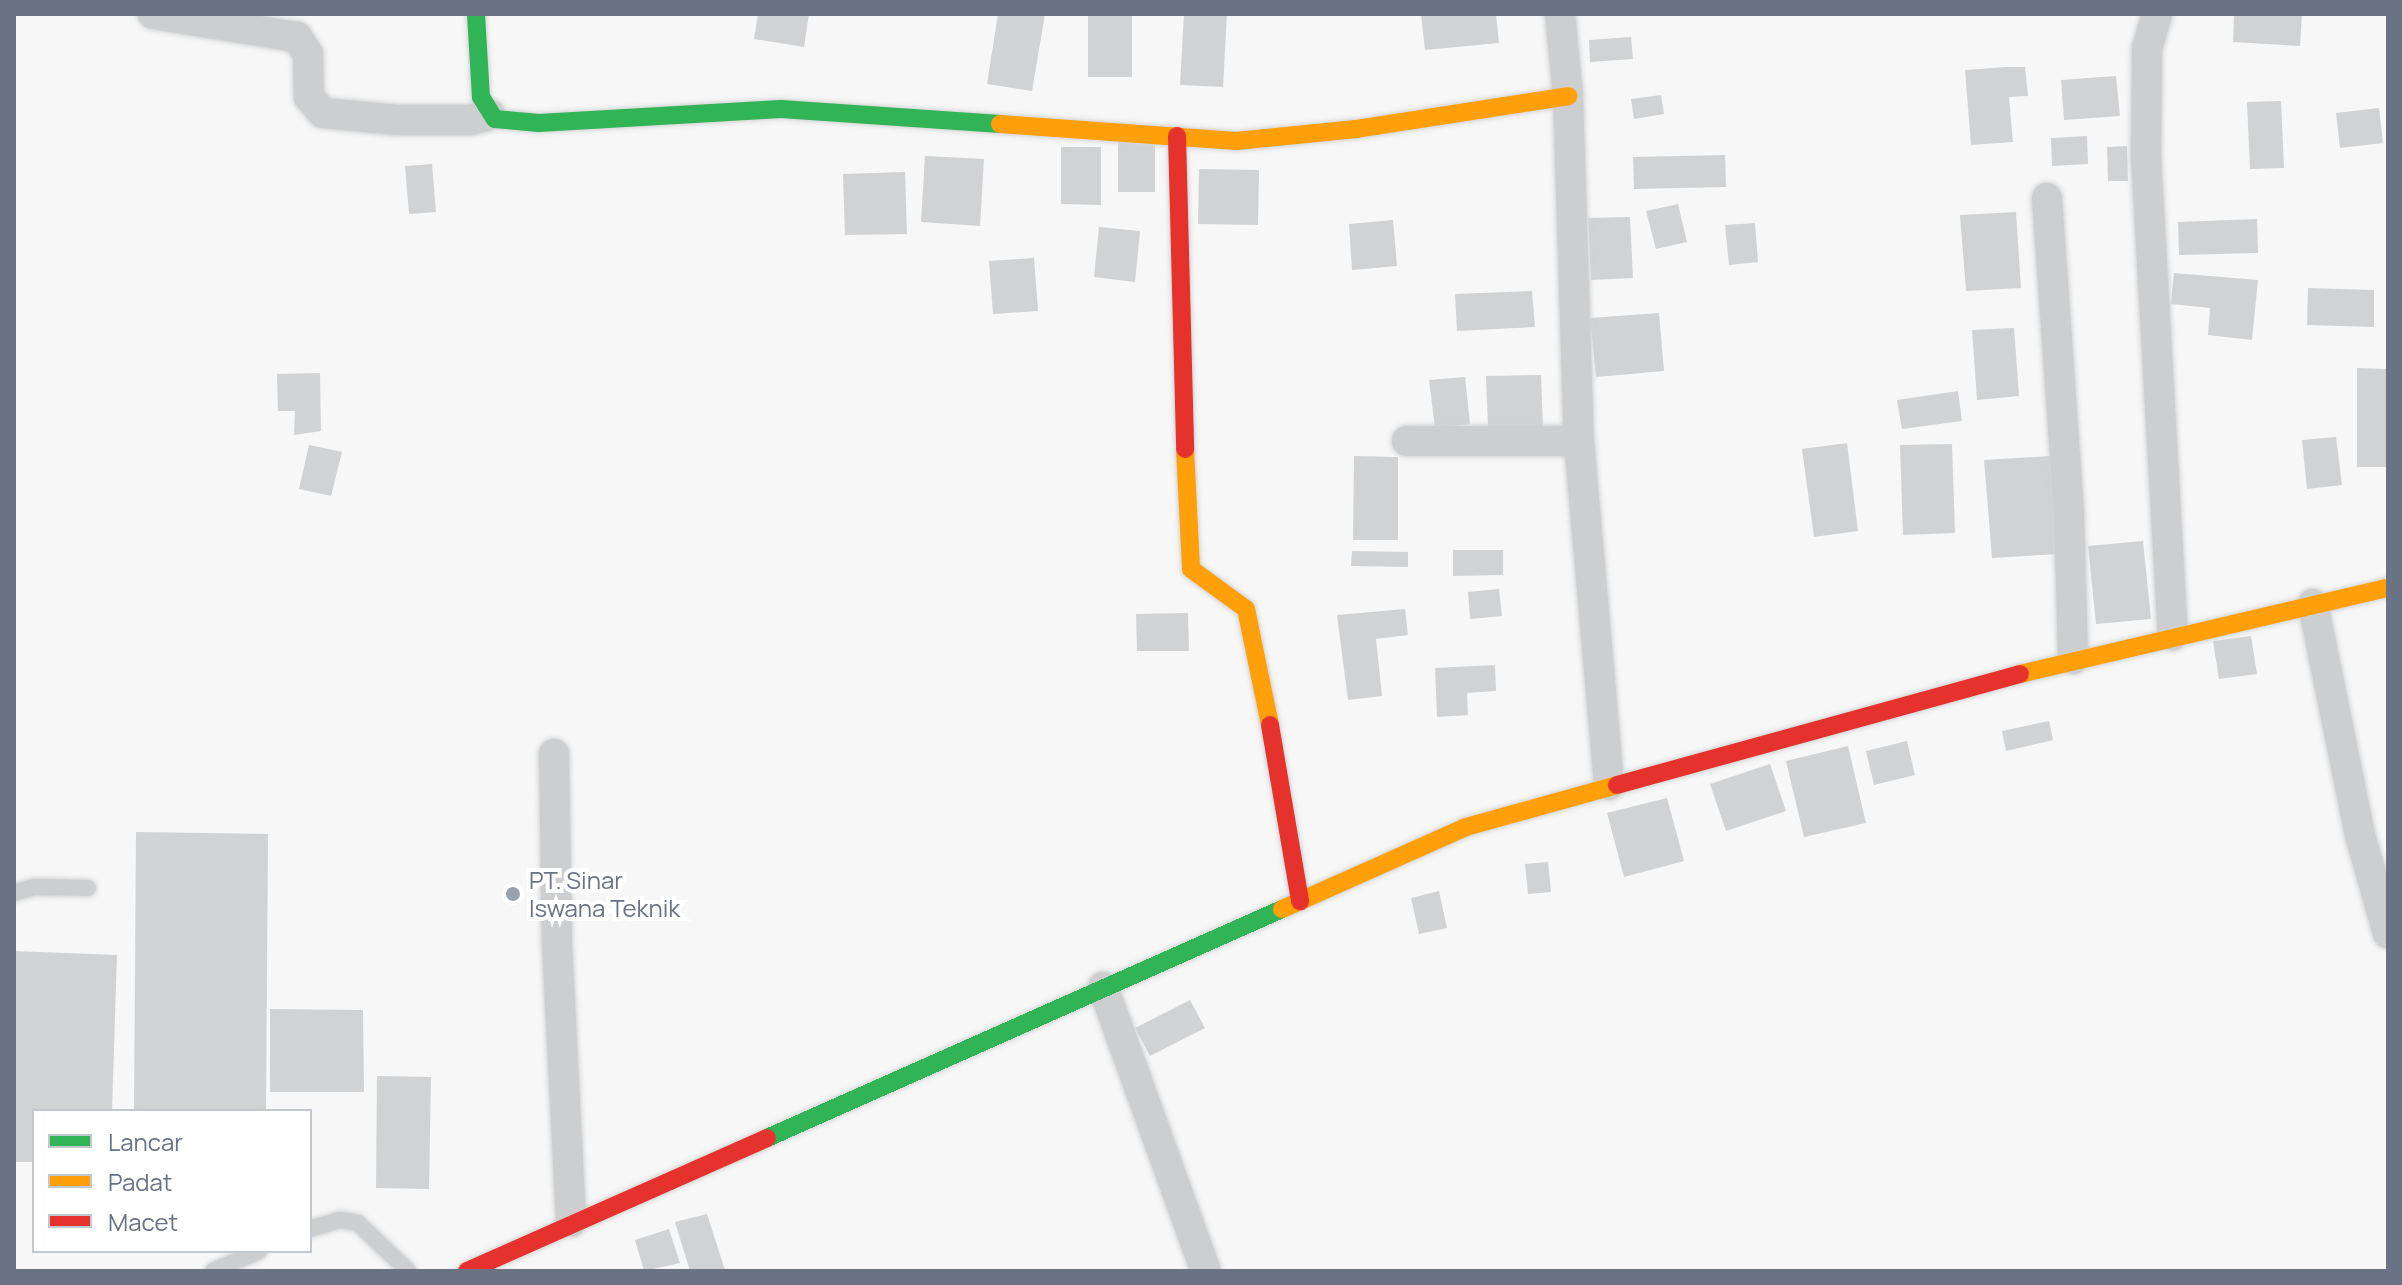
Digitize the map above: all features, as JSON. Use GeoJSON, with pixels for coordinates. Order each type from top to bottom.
{"type":"FeatureCollection","features":[{"type":"Feature","properties":{"kind":"street"},"geometry":{"type":"LineString","coordinates":[[153,14],[297,37],[308,54],[309,97],[323,113],[412,121],[490,115],[539,123],[781,109],[1236,141],[1568,96]]}},
{"type":"Feature","properties":{"kind":"street"},"geometry":{"type":"LineString","coordinates":[[476,14],[481,97],[490,115]]}},
{"type":"Feature","properties":{"kind":"street"},"geometry":{"type":"LineString","coordinates":[[1560,14],[1568,96],[1579,441],[1609,785]]}},
{"type":"Feature","properties":{"kind":"street"},"geometry":{"type":"LineString","coordinates":[[2157,14],[2147,48],[2146,156],[2173,635]]}},
{"type":"Feature","properties":{"kind":"street"},"geometry":{"type":"LineString","coordinates":[[1177,136],[1188,557],[1191,569],[1246,609],[1255,636],[1300,901]]}},
{"type":"Feature","properties":{"kind":"street"},"geometry":{"type":"LineString","coordinates":[[2047,198],[2069,514],[2073,659]]}},
{"type":"Feature","properties":{"kind":"street"},"geometry":{"type":"LineString","coordinates":[[1407,441],[1579,441]]}},
{"type":"Feature","properties":{"kind":"street"},"geometry":{"type":"LineString","coordinates":[[467,1271],[571,1222],[1466,827],[2073,659],[2388,588]]}},
{"type":"Feature","properties":{"kind":"street"},"geometry":{"type":"LineString","coordinates":[[2313,604],[2360,835],[2388,933]]}},
{"type":"Feature","properties":{"kind":"street"},"geometry":{"type":"LineString","coordinates":[[554,754],[557,944],[571,1222]]}},
{"type":"Feature","properties":{"kind":"street"},"geometry":{"type":"LineString","coordinates":[[1103,987],[1206,1271]]}},
{"type":"Feature","properties":{"kind":"lane"},"geometry":{"type":"LineString","coordinates":[[14,893],[34,887],[88,888]]}},
{"type":"Feature","properties":{"kind":"lane"},"geometry":{"type":"LineString","coordinates":[[312,1228],[340,1220],[358,1223],[408,1271]]}},
{"type":"Feature","properties":{"kind":"lane"},"geometry":{"type":"LineString","coordinates":[[213,1271],[254,1253]]}},
{"type":"Feature","properties":{"kind":"building"},"geometry":{"type":"Polygon","coordinates":[[[758,14],[809,14],[804,47],[754,39],[758,14]]]}},
{"type":"Feature","properties":{"kind":"building"},"geometry":{"type":"Polygon","coordinates":[[[998,14],[1045,14],[1032,91],[987,84],[998,14]]]}},
{"type":"Feature","properties":{"kind":"building"},"geometry":{"type":"Polygon","coordinates":[[[1088,14],[1132,14],[1132,77],[1088,77],[1088,14]]]}},
{"type":"Feature","properties":{"kind":"building"},"geometry":{"type":"Polygon","coordinates":[[[1184,14],[1227,14],[1223,87],[1180,85],[1184,14]]]}},
{"type":"Feature","properties":{"kind":"building"},"geometry":{"type":"Polygon","coordinates":[[[1421,14],[1496,14],[1499,43],[1425,50],[1421,14]]]}},
{"type":"Feature","properties":{"kind":"building"},"geometry":{"type":"Polygon","coordinates":[[[2234,14],[2302,14],[2300,46],[2233,42],[2234,14]]]}},
{"type":"Feature","properties":{"kind":"building"},"geometry":{"type":"Polygon","coordinates":[[[1631,37],[1633,59],[1590,62],[1589,40],[1631,37]]]}},
{"type":"Feature","properties":{"kind":"building"},"geometry":{"type":"Polygon","coordinates":[[[2025,67],[2028,96],[2009,97],[2013,142],[1971,145],[1965,70],[2025,67]]]}},
{"type":"Feature","properties":{"kind":"building"},"geometry":{"type":"Polygon","coordinates":[[[2116,76],[2120,116],[2064,120],[2061,80],[2116,76]]]}},
{"type":"Feature","properties":{"kind":"building"},"geometry":{"type":"Polygon","coordinates":[[[1661,95],[1664,114],[1634,119],[1631,99],[1661,95]]]}},
{"type":"Feature","properties":{"kind":"building"},"geometry":{"type":"Polygon","coordinates":[[[2281,101],[2284,168],[2250,169],[2247,102],[2281,101]]]}},
{"type":"Feature","properties":{"kind":"building"},"geometry":{"type":"Polygon","coordinates":[[[2379,108],[2383,143],[2340,148],[2336,113],[2379,108]]]}},
{"type":"Feature","properties":{"kind":"building"},"geometry":{"type":"Polygon","coordinates":[[[1118,134],[1155,134],[1155,192],[1118,192],[1118,134]]]}},
{"type":"Feature","properties":{"kind":"building"},"geometry":{"type":"Polygon","coordinates":[[[2087,136],[2088,164],[2052,166],[2051,138],[2087,136]]]}},
{"type":"Feature","properties":{"kind":"building"},"geometry":{"type":"Polygon","coordinates":[[[2127,146],[2128,181],[2108,181],[2107,147],[2127,146]]]}},
{"type":"Feature","properties":{"kind":"building"},"geometry":{"type":"Polygon","coordinates":[[[1061,147],[1101,147],[1101,205],[1061,204],[1061,147]]]}},
{"type":"Feature","properties":{"kind":"building"},"geometry":{"type":"Polygon","coordinates":[[[1725,155],[1726,187],[1634,189],[1633,157],[1725,155]]]}},
{"type":"Feature","properties":{"kind":"building"},"geometry":{"type":"Polygon","coordinates":[[[925,156],[984,159],[980,226],[921,222],[925,156]]]}},
{"type":"Feature","properties":{"kind":"building"},"geometry":{"type":"Polygon","coordinates":[[[432,164],[436,212],[409,214],[405,166],[432,164]]]}},
{"type":"Feature","properties":{"kind":"building"},"geometry":{"type":"Polygon","coordinates":[[[1199,169],[1259,170],[1258,225],[1198,224],[1199,169]]]}},
{"type":"Feature","properties":{"kind":"building"},"geometry":{"type":"Polygon","coordinates":[[[905,172],[907,234],[845,235],[843,174],[905,172]]]}},
{"type":"Feature","properties":{"kind":"building"},"geometry":{"type":"Polygon","coordinates":[[[1678,204],[1687,242],[1656,249],[1646,211],[1678,204]]]}},
{"type":"Feature","properties":{"kind":"building"},"geometry":{"type":"Polygon","coordinates":[[[2016,212],[2021,288],[1966,291],[1960,215],[2016,212]]]}},
{"type":"Feature","properties":{"kind":"building"},"geometry":{"type":"Polygon","coordinates":[[[1630,217],[1633,278],[1591,280],[1588,218],[1630,217]]]}},
{"type":"Feature","properties":{"kind":"building"},"geometry":{"type":"Polygon","coordinates":[[[2257,219],[2258,253],[2179,255],[2178,222],[2257,219]]]}},
{"type":"Feature","properties":{"kind":"building"},"geometry":{"type":"Polygon","coordinates":[[[1393,220],[1397,266],[1352,270],[1349,224],[1393,220]]]}},
{"type":"Feature","properties":{"kind":"building"},"geometry":{"type":"Polygon","coordinates":[[[1755,223],[1758,262],[1729,265],[1725,225],[1755,223]]]}},
{"type":"Feature","properties":{"kind":"building"},"geometry":{"type":"Polygon","coordinates":[[[1099,227],[1140,231],[1135,282],[1094,277],[1099,227]]]}},
{"type":"Feature","properties":{"kind":"building"},"geometry":{"type":"Polygon","coordinates":[[[1034,258],[1038,311],[993,314],[989,261],[1034,258]]]}},
{"type":"Feature","properties":{"kind":"building"},"geometry":{"type":"Polygon","coordinates":[[[2174,273],[2258,280],[2252,340],[2208,335],[2210,308],[2171,304],[2174,273]]]}},
{"type":"Feature","properties":{"kind":"building"},"geometry":{"type":"Polygon","coordinates":[[[2308,288],[2374,290],[2374,327],[2307,325],[2308,288]]]}},
{"type":"Feature","properties":{"kind":"building"},"geometry":{"type":"Polygon","coordinates":[[[1532,291],[1535,327],[1457,331],[1455,294],[1532,291]]]}},
{"type":"Feature","properties":{"kind":"building"},"geometry":{"type":"Polygon","coordinates":[[[1659,313],[1664,371],[1596,377],[1590,318],[1659,313]]]}},
{"type":"Feature","properties":{"kind":"building"},"geometry":{"type":"Polygon","coordinates":[[[2014,328],[2019,396],[1977,400],[1972,330],[2014,328]]]}},
{"type":"Feature","properties":{"kind":"building"},"geometry":{"type":"Polygon","coordinates":[[[2357,368],[2388,369],[2388,467],[2357,467],[2357,368]]]}},
{"type":"Feature","properties":{"kind":"building"},"geometry":{"type":"Polygon","coordinates":[[[320,373],[321,431],[294,435],[295,411],[278,411],[277,374],[320,373]]]}},
{"type":"Feature","properties":{"kind":"building"},"geometry":{"type":"Polygon","coordinates":[[[1541,375],[1543,426],[1488,428],[1486,376],[1541,375]]]}},
{"type":"Feature","properties":{"kind":"building"},"geometry":{"type":"Polygon","coordinates":[[[1465,377],[1470,424],[1435,428],[1429,380],[1465,377]]]}},
{"type":"Feature","properties":{"kind":"building"},"geometry":{"type":"Polygon","coordinates":[[[1958,391],[1962,421],[1902,429],[1897,400],[1958,391]]]}},
{"type":"Feature","properties":{"kind":"building"},"geometry":{"type":"Polygon","coordinates":[[[2336,437],[2342,485],[2307,489],[2302,440],[2336,437]]]}},
{"type":"Feature","properties":{"kind":"building"},"geometry":{"type":"Polygon","coordinates":[[[1847,443],[1858,531],[1814,537],[1802,449],[1847,443]]]}},
{"type":"Feature","properties":{"kind":"building"},"geometry":{"type":"Polygon","coordinates":[[[1952,444],[1955,533],[1903,535],[1900,445],[1952,444]]]}},
{"type":"Feature","properties":{"kind":"building"},"geometry":{"type":"Polygon","coordinates":[[[309,445],[342,452],[331,496],[299,489],[309,445]]]}},
{"type":"Feature","properties":{"kind":"building"},"geometry":{"type":"Polygon","coordinates":[[[1354,456],[1398,457],[1398,540],[1353,540],[1354,456]]]}},
{"type":"Feature","properties":{"kind":"building"},"geometry":{"type":"Polygon","coordinates":[[[2051,456],[2059,554],[1992,558],[1984,460],[2051,456]]]}},
{"type":"Feature","properties":{"kind":"building"},"geometry":{"type":"Polygon","coordinates":[[[2143,541],[2151,619],[2096,624],[2088,546],[2143,541]]]}},
{"type":"Feature","properties":{"kind":"building"},"geometry":{"type":"Polygon","coordinates":[[[1453,550],[1503,550],[1503,575],[1453,576],[1453,550]]]}},
{"type":"Feature","properties":{"kind":"building"},"geometry":{"type":"Polygon","coordinates":[[[1352,551],[1408,552],[1408,567],[1351,566],[1352,551]]]}},
{"type":"Feature","properties":{"kind":"building"},"geometry":{"type":"Polygon","coordinates":[[[1499,589],[1502,616],[1470,619],[1468,592],[1499,589]]]}},
{"type":"Feature","properties":{"kind":"building"},"geometry":{"type":"Polygon","coordinates":[[[1405,609],[1408,635],[1376,639],[1382,696],[1348,700],[1337,615],[1405,609]]]}},
{"type":"Feature","properties":{"kind":"building"},"geometry":{"type":"Polygon","coordinates":[[[1188,613],[1189,651],[1137,651],[1136,614],[1188,613]]]}},
{"type":"Feature","properties":{"kind":"building"},"geometry":{"type":"Polygon","coordinates":[[[2251,636],[2257,674],[2219,679],[2213,641],[2251,636]]]}},
{"type":"Feature","properties":{"kind":"building"},"geometry":{"type":"Polygon","coordinates":[[[1495,665],[1496,691],[1467,693],[1468,715],[1437,717],[1435,668],[1495,665]]]}},
{"type":"Feature","properties":{"kind":"building"},"geometry":{"type":"Polygon","coordinates":[[[2049,721],[2053,740],[2006,751],[2002,731],[2049,721]]]}},
{"type":"Feature","properties":{"kind":"building"},"geometry":{"type":"Polygon","coordinates":[[[1907,741],[1915,775],[1874,785],[1866,751],[1907,741]]]}},
{"type":"Feature","properties":{"kind":"building"},"geometry":{"type":"Polygon","coordinates":[[[1848,746],[1866,823],[1804,837],[1786,761],[1848,746]]]}},
{"type":"Feature","properties":{"kind":"building"},"geometry":{"type":"Polygon","coordinates":[[[1770,764],[1786,811],[1726,831],[1710,784],[1770,764]]]}},
{"type":"Feature","properties":{"kind":"building"},"geometry":{"type":"Polygon","coordinates":[[[1667,798],[1684,861],[1624,877],[1607,813],[1667,798]]]}},
{"type":"Feature","properties":{"kind":"building"},"geometry":{"type":"Polygon","coordinates":[[[136,832],[268,834],[266,1109],[134,1109],[136,832]]]}},
{"type":"Feature","properties":{"kind":"building"},"geometry":{"type":"Polygon","coordinates":[[[1548,862],[1551,892],[1528,894],[1525,864],[1548,862]]]}},
{"type":"Feature","properties":{"kind":"building"},"geometry":{"type":"Polygon","coordinates":[[[1439,891],[1447,928],[1419,934],[1411,898],[1439,891]]]}},
{"type":"Feature","properties":{"kind":"building"},"geometry":{"type":"Polygon","coordinates":[[[14,951],[117,955],[112,1109],[32,1109],[32,1162],[14,1162],[14,951]]]}},
{"type":"Feature","properties":{"kind":"building"},"geometry":{"type":"Polygon","coordinates":[[[1190,1000],[1205,1028],[1150,1056],[1135,1028],[1190,1000]]]}},
{"type":"Feature","properties":{"kind":"building"},"geometry":{"type":"Polygon","coordinates":[[[270,1009],[363,1010],[364,1092],[270,1092],[270,1009]]]}},
{"type":"Feature","properties":{"kind":"building"},"geometry":{"type":"Polygon","coordinates":[[[377,1076],[431,1077],[429,1189],[376,1188],[377,1076]]]}},
{"type":"Feature","properties":{"kind":"building"},"geometry":{"type":"Polygon","coordinates":[[[707,1214],[725,1270],[690,1271],[675,1222],[707,1214]]]}},
{"type":"Feature","properties":{"kind":"building"},"geometry":{"type":"Polygon","coordinates":[[[669,1229],[680,1263],[644,1271],[635,1240],[669,1229]]]}},
{"type":"Feature","properties":{"kind":"traffic: fast"},"geometry":{"type":"LineString","coordinates":[[476,14],[481,97],[495,119],[539,123],[781,109],[1000,124]]}},
{"type":"Feature","properties":{"kind":"traffic: fast"},"geometry":{"type":"LineString","coordinates":[[767,1138],[1282,909]]}},
{"type":"Feature","properties":{"kind":"traffic: slow"},"geometry":{"type":"LineString","coordinates":[[1000,124],[1236,141],[1356,129],[1568,96]]}},
{"type":"Feature","properties":{"kind":"traffic: slow"},"geometry":{"type":"LineString","coordinates":[[1185,449],[1191,569],[1246,609],[1270,725]]}},
{"type":"Feature","properties":{"kind":"traffic: slow"},"geometry":{"type":"LineString","coordinates":[[2020,674],[2388,588]]}},
{"type":"Feature","properties":{"kind":"traffic: slow"},"geometry":{"type":"LineString","coordinates":[[1282,909],[1466,827],[1617,785]]}},
{"type":"Feature","properties":{"kind":"traffic: jam"},"geometry":{"type":"LineString","coordinates":[[1177,136],[1185,449]]}},
{"type":"Feature","properties":{"kind":"traffic: jam"},"geometry":{"type":"LineString","coordinates":[[1617,785],[2020,674]]}},
{"type":"Feature","properties":{"kind":"traffic: jam"},"geometry":{"type":"LineString","coordinates":[[1270,725],[1300,901]]}},
{"type":"Feature","properties":{"kind":"traffic: jam"},"geometry":{"type":"LineString","coordinates":[[467,1271],[767,1138]]}},
{"type":"Feature","properties":{"kind":"place","name":"PT. Sinar Iswana Teknik"},"geometry":{"type":"Point","coordinates":[513,894]}}]}
